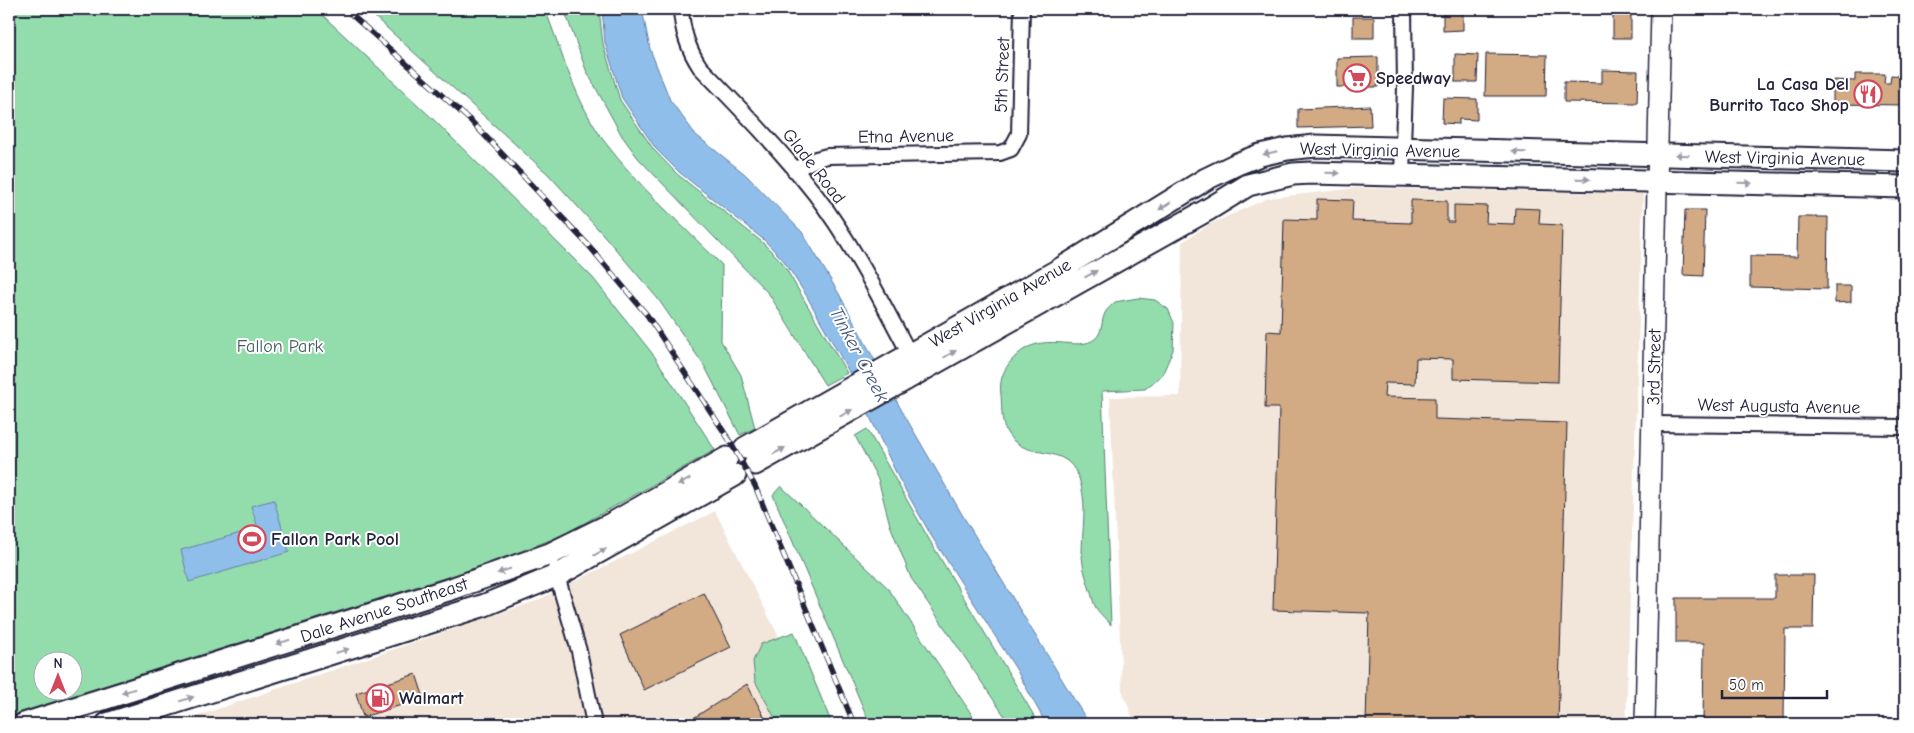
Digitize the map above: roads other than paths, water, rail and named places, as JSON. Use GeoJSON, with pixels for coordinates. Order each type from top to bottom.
{"type":"FeatureCollection","features":[{"type":"Feature","properties":{"kind":"main road","name":"West Virginia Avenue"},"geometry":{"type":"LineString","coordinates":[[792,429],[905,365],[1206,179],[1260,155],[1287,149],[1315,146],[1905,161]]}},
{"type":"Feature","properties":{"kind":"main road","name":"West Virginia Avenue"},"geometry":{"type":"LineString","coordinates":[[905,365],[1209,209],[1248,185],[1294,174],[1402,174],[1905,187]]}},
{"type":"Feature","properties":{"kind":"main road","name":"Dale Avenue Southeast"},"geometry":{"type":"LineString","coordinates":[[107,724],[485,605],[558,575],[792,429]]}},
{"type":"Feature","properties":{"kind":"main road","name":"Dale Avenue Southeast"},"geometry":{"type":"LineString","coordinates":[[24,724],[444,592],[550,554],[740,461]]}},
{"type":"Feature","properties":{"kind":"street","name":"Glade Road"},"geometry":{"type":"LineString","coordinates":[[681,9],[682,23],[687,42],[700,67],[762,130],[815,194],[864,269],[905,365]]}},
{"type":"Feature","properties":{"kind":"street","name":"5th Street"},"geometry":{"type":"LineString","coordinates":[[1016,141],[1019,134],[1022,9]]}},
{"type":"Feature","properties":{"kind":"street"},"geometry":{"type":"LineString","coordinates":[[1402,174],[1406,87],[1404,9]]}},
{"type":"Feature","properties":{"kind":"street","name":"3rd Street"},"geometry":{"type":"LineString","coordinates":[[1645,724],[1661,9]]}},
{"type":"Feature","properties":{"kind":"street","name":"Etna Avenue"},"geometry":{"type":"LineString","coordinates":[[794,170],[816,159],[827,156],[1000,153],[1011,149],[1016,141]]}},
{"type":"Feature","properties":{"kind":"street","name":"West Augusta Avenue"},"geometry":{"type":"LineString","coordinates":[[1653,424],[1905,427]]}},
{"type":"Feature","properties":{"kind":"street"},"geometry":{"type":"LineString","coordinates":[[550,554],[558,575],[579,651],[594,724]]}},
{"type":"Feature","properties":{"kind":"water","name":"Tinker Creek"},"geometry":{"type":"Polygon","coordinates":[[[602,9],[642,9],[650,49],[670,100],[696,135],[745,174],[802,232],[838,292],[902,411],[963,516],[1089,724],[1046,724],[1016,669],[932,537],[899,479],[848,370],[806,295],[784,261],[764,240],[679,172],[656,149],[622,98],[605,43],[602,9]]]}},
{"type":"Feature","properties":{"kind":"water","name":"Fallon Park Pool"},"geometry":{"type":"Polygon","coordinates":[[[274,500],[289,552],[189,582],[181,550],[258,528],[251,506],[274,500]]]}},
{"type":"Feature","properties":{"kind":"railway"},"geometry":{"type":"LineString","coordinates":[[345,9],[472,122],[590,247],[647,315],[728,438],[755,486],[854,724]]}},
{"type":"Feature","properties":{"kind":"place","name":"Speedway"},"geometry":{"type":"Point","coordinates":[1357,78]}},
{"type":"Feature","properties":{"kind":"place","name":"La Casa Del Burrito Taco Shop"},"geometry":{"type":"Point","coordinates":[1868,94]}},
{"type":"Feature","properties":{"kind":"place","name":"Fallon Park Pool"},"geometry":{"type":"Point","coordinates":[252,539]}},
{"type":"Feature","properties":{"kind":"place","name":"Walmart"},"geometry":{"type":"Point","coordinates":[380,698]}},
{"type":"Feature","properties":{"kind":"park label","name":"Fallon Park"},"geometry":{"type":"Point","coordinates":[280,346]}}]}
